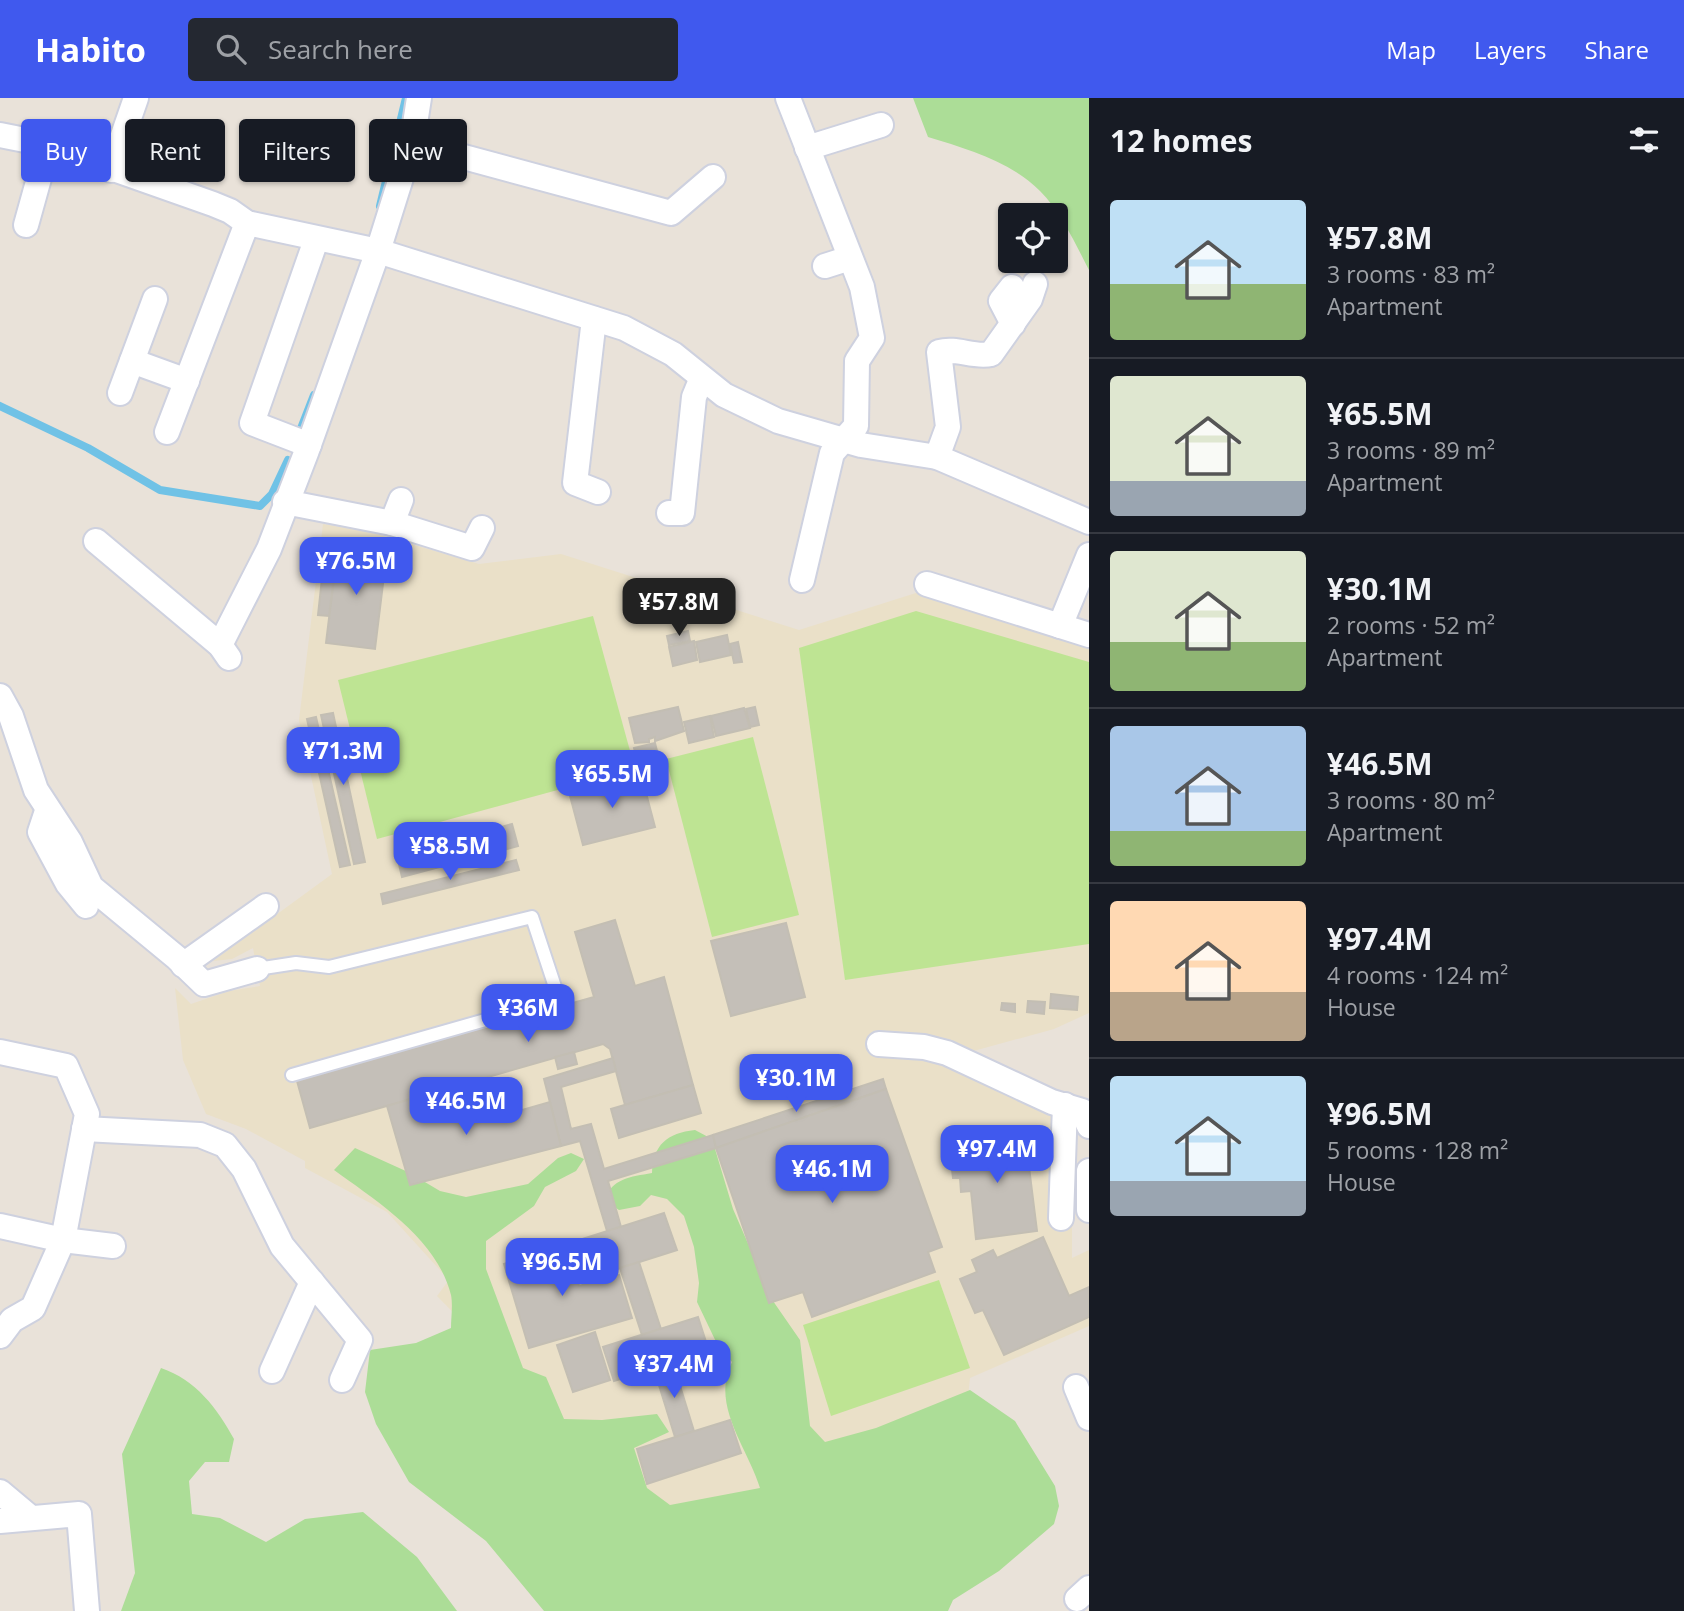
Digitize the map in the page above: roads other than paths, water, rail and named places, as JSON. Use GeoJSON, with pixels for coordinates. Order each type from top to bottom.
{"type":"FeatureCollection","features":[{"type":"Feature","properties":{"kind":"street"},"geometry":{"type":"LineString","coordinates":[[136,98],[111,170],[221,207],[247,223],[316,240],[378,251],[624,328],[673,354],[701,380],[724,395],[778,421],[846,441],[937,457],[1089,522]]}},
{"type":"Feature","properties":{"kind":"street"},"geometry":{"type":"LineString","coordinates":[[416,119],[419,98]]}},
{"type":"Feature","properties":{"kind":"street"},"geometry":{"type":"LineString","coordinates":[[788,98],[862,287],[872,338],[857,361],[856,426],[846,441],[832,453],[802,580]]}},
{"type":"Feature","properties":{"kind":"street"},"geometry":{"type":"LineString","coordinates":[[807,148],[881,125]]}},
{"type":"Feature","properties":{"kind":"street"},"geometry":{"type":"LineString","coordinates":[[0,135],[21,140]]}},
{"type":"Feature","properties":{"kind":"street"},"geometry":{"type":"LineString","coordinates":[[467,158],[671,213],[713,177]]}},
{"type":"Feature","properties":{"kind":"street"},"geometry":{"type":"LineString","coordinates":[[26,225],[38,182]]}},
{"type":"Feature","properties":{"kind":"street"},"geometry":{"type":"LineString","coordinates":[[96,541],[225,652],[309,445],[400,182]]}},
{"type":"Feature","properties":{"kind":"street"},"geometry":{"type":"LineString","coordinates":[[167,432],[247,223]]}},
{"type":"Feature","properties":{"kind":"street"},"geometry":{"type":"LineString","coordinates":[[309,445],[252,423],[316,240]]}},
{"type":"Feature","properties":{"kind":"street"},"geometry":{"type":"LineString","coordinates":[[825,266],[850,258]]}},
{"type":"Feature","properties":{"kind":"street"},"geometry":{"type":"LineString","coordinates":[[937,457],[948,427],[939,352],[949,349],[979,357],[992,354],[1030,299],[1023,285]]}},
{"type":"Feature","properties":{"kind":"street"},"geometry":{"type":"LineString","coordinates":[[120,393],[155,299]]}},
{"type":"Feature","properties":{"kind":"street"},"geometry":{"type":"LineString","coordinates":[[594,319],[575,483],[598,492]]}},
{"type":"Feature","properties":{"kind":"street"},"geometry":{"type":"LineString","coordinates":[[132,361],[187,381]]}},
{"type":"Feature","properties":{"kind":"street"},"geometry":{"type":"LineString","coordinates":[[669,513],[682,513],[694,397],[701,380]]}},
{"type":"Feature","properties":{"kind":"street"},"geometry":{"type":"LineString","coordinates":[[392,523],[401,500]]}},
{"type":"Feature","properties":{"kind":"street"},"geometry":{"type":"LineString","coordinates":[[285,502],[392,523],[472,548],[482,528]]}},
{"type":"Feature","properties":{"kind":"street"},"geometry":{"type":"LineString","coordinates":[[1060,626],[1089,555]]}},
{"type":"Feature","properties":{"kind":"street"},"geometry":{"type":"LineString","coordinates":[[927,584],[1089,635]]}},
{"type":"Feature","properties":{"kind":"street"},"geometry":{"type":"LineString","coordinates":[[0,696],[11,716],[26,766],[47,811],[70,842],[91,887],[204,984],[257,969]]}},
{"type":"Feature","properties":{"kind":"street"},"geometry":{"type":"LineString","coordinates":[[47,811],[40,832],[68,884],[86,906]]}},
{"type":"Feature","properties":{"kind":"street"},"geometry":{"type":"LineString","coordinates":[[183,965],[266,906]]}},
{"type":"Feature","properties":{"kind":"street"},"geometry":{"type":"LineString","coordinates":[[879,1044],[924,1047],[947,1053],[1052,1102],[1082,1111],[1089,1126]]}},
{"type":"Feature","properties":{"kind":"street"},"geometry":{"type":"LineString","coordinates":[[0,1052],[65,1066],[87,1114],[63,1240],[33,1308],[12,1320],[0,1336]]}},
{"type":"Feature","properties":{"kind":"street"},"geometry":{"type":"LineString","coordinates":[[1061,1219],[1065,1105]]}},
{"type":"Feature","properties":{"kind":"street"},"geometry":{"type":"LineString","coordinates":[[84,1129],[200,1135],[225,1145],[244,1169],[282,1246],[360,1340],[342,1380]]}},
{"type":"Feature","properties":{"kind":"street"},"geometry":{"type":"LineString","coordinates":[[1089,1171],[1089,1210]]}},
{"type":"Feature","properties":{"kind":"street"},"geometry":{"type":"LineString","coordinates":[[0,1226],[63,1240],[113,1246]]}},
{"type":"Feature","properties":{"kind":"street"},"geometry":{"type":"LineString","coordinates":[[272,1371],[312,1282]]}},
{"type":"Feature","properties":{"kind":"street"},"geometry":{"type":"LineString","coordinates":[[1076,1387],[1089,1418]]}},
{"type":"Feature","properties":{"kind":"street"},"geometry":{"type":"LineString","coordinates":[[0,1492],[31,1518]]}},
{"type":"Feature","properties":{"kind":"street"},"geometry":{"type":"LineString","coordinates":[[0,1521],[79,1514],[87,1611]]}},
{"type":"Feature","properties":{"kind":"lane"},"geometry":{"type":"LineString","coordinates":[[257,969],[296,962],[329,967],[532,916],[559,999],[292,1075]]}},
{"type":"Feature","properties":{"kind":"waterway"},"geometry":{"type":"LineString","coordinates":[[380,206],[406,98]]}},
{"type":"Feature","properties":{"kind":"waterway"},"geometry":{"type":"LineString","coordinates":[[300,431],[314,395]]}},
{"type":"Feature","properties":{"kind":"waterway"},"geometry":{"type":"LineString","coordinates":[[0,406],[88,448],[160,490],[260,506],[272,494],[288,460]]}}]}
